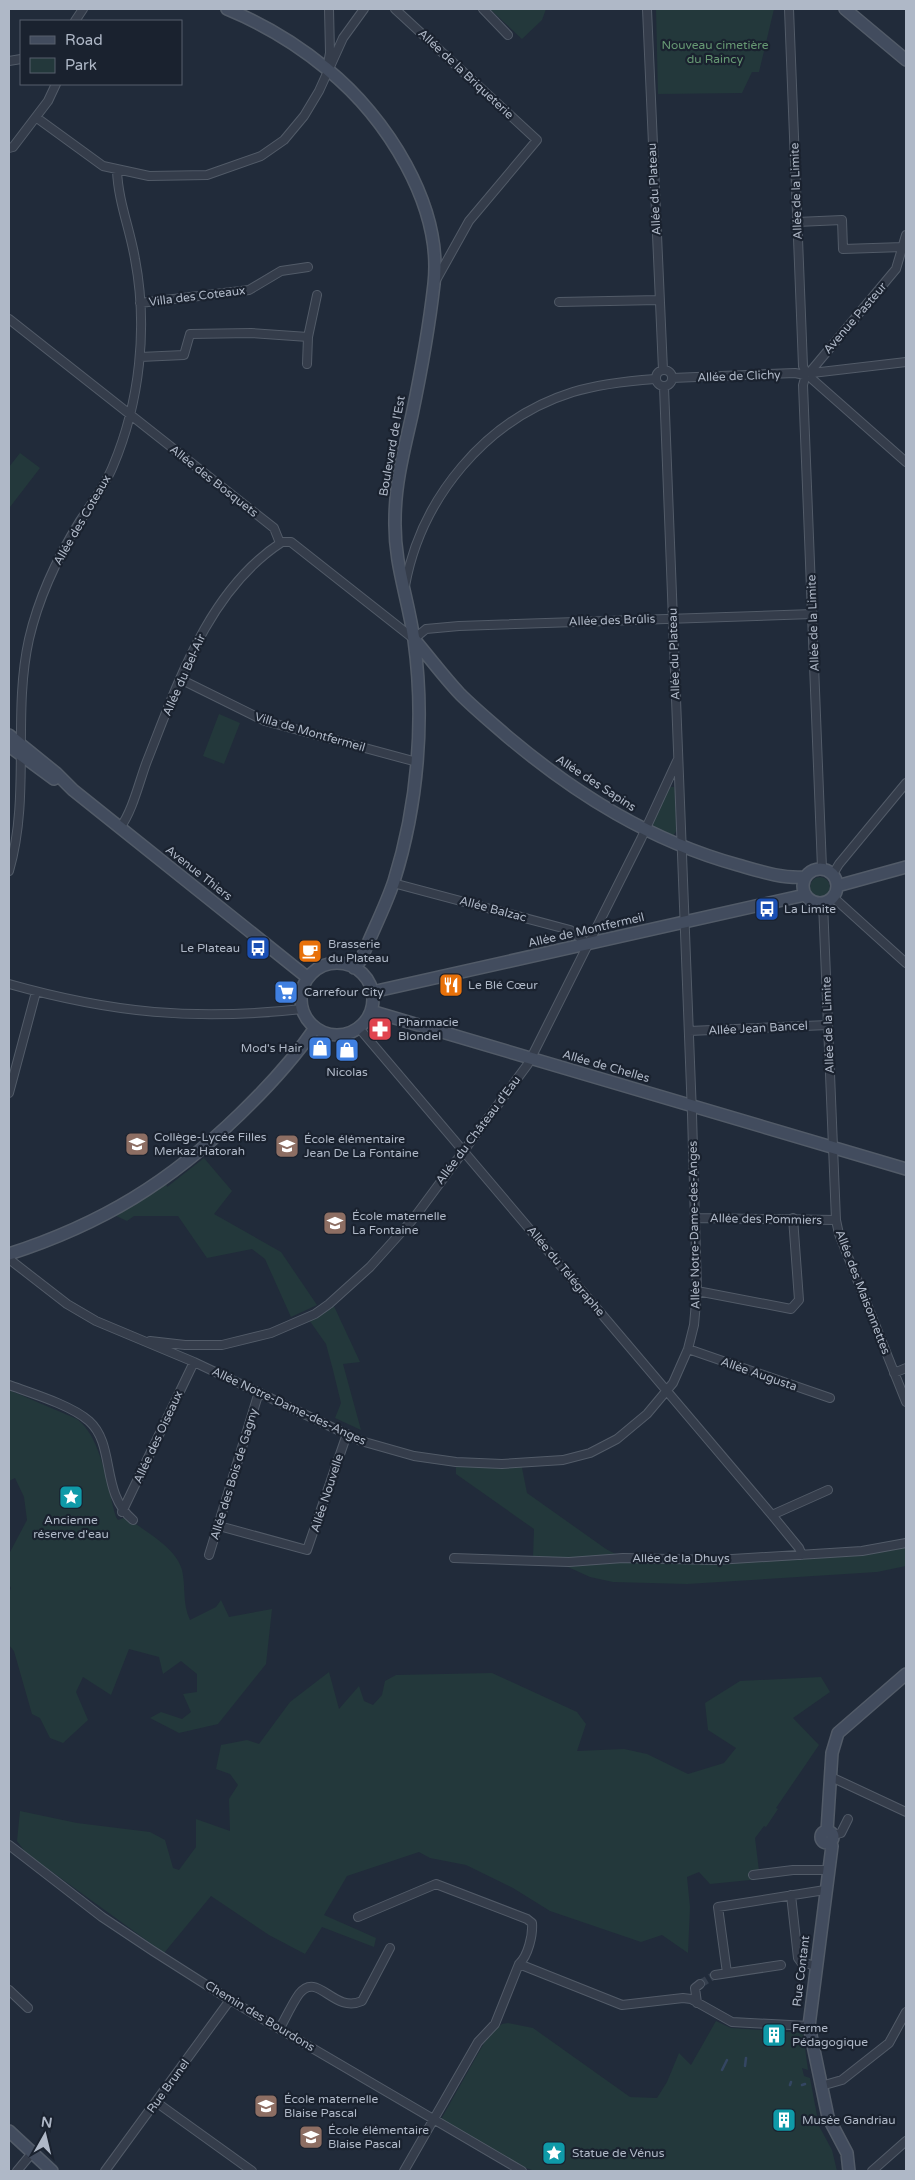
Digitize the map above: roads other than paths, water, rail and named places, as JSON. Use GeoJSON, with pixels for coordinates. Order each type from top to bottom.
{"type":"FeatureCollection","features":[{"type":"Feature","properties":{"kind":"main road","name":"Boulevard de l'Est"},"geometry":{"type":"LineString","coordinates":[[227,9],[272,32],[327,69],[375,118],[413,177],[431,232],[435,282],[422,363],[396,497],[395,547],[414,639],[417,762],[409,817],[393,883],[360,960],[354,968]]}},
{"type":"Feature","properties":{"kind":"main road"},"geometry":{"type":"LineString","coordinates":[[845,9],[906,60]]}},
{"type":"Feature","properties":{"kind":"main road","name":"Allée des Sapins"},"geometry":{"type":"LineString","coordinates":[[414,639],[460,694],[480,712],[550,770],[613,813],[681,847],[761,871],[794,878],[805,877]]}},
{"type":"Feature","properties":{"kind":"main road"},"geometry":{"type":"LineString","coordinates":[[416,681],[424,669],[439,670]]}},
{"type":"Feature","properties":{"kind":"main road","name":"Avenue Thiers"},"geometry":{"type":"LineString","coordinates":[[9,735],[40,770],[73,790],[308,978]]}},
{"type":"Feature","properties":{"kind":"main road","name":"Avenue Thiers"},"geometry":{"type":"LineString","coordinates":[[9,746],[21,750]]}},
{"type":"Feature","properties":{"kind":"main road"},"geometry":{"type":"LineString","coordinates":[[831,896],[833,874],[822,868],[812,870],[805,877],[802,886],[805,895],[813,902],[831,896],[906,866]]}},
{"type":"Feature","properties":{"kind":"main road","name":"Allée de Montfermeil"},"geometry":{"type":"LineString","coordinates":[[372,992],[805,895]]}},
{"type":"Feature","properties":{"kind":"main road"},"geometry":{"type":"LineString","coordinates":[[330,964],[344,964],[354,968],[364,976],[372,992],[371,1011],[359,1028],[339,1035],[328,1034],[315,1028],[307,1019],[302,1008],[301,998],[308,978],[322,967],[330,964]]}},
{"type":"Feature","properties":{"kind":"main road","name":"Allée de Chelles"},"geometry":{"type":"LineString","coordinates":[[371,1011],[906,1170]]}},
{"type":"Feature","properties":{"kind":"main road"},"geometry":{"type":"LineString","coordinates":[[9,1254],[56,1239],[104,1216],[164,1179],[212,1141],[268,1087],[290,1062],[315,1028]]}},
{"type":"Feature","properties":{"kind":"main road","name":"Rue Contant"},"geometry":{"type":"LineString","coordinates":[[849,2171],[847,2153],[831,2124],[809,2026],[811,1964],[829,1838],[828,1808],[832,1776],[832,1753],[838,1733],[906,1674]]}},
{"type":"Feature","properties":{"kind":"main road","name":"Rue Contant"},"geometry":{"type":"LineString","coordinates":[[828,1808],[825,1793],[826,1749],[830,1738],[836,1727],[845,1719],[878,1697]]}},
{"type":"Feature","properties":{"kind":"main road","name":"Rue Contant"},"geometry":{"type":"LineString","coordinates":[[821,1891],[832,1846],[829,1838]]}},
{"type":"Feature","properties":{"kind":"main road","name":"Rue Contant"},"geometry":{"type":"LineString","coordinates":[[821,2086],[820,2098],[824,2121],[837,2146],[844,2171]]}},
{"type":"Feature","properties":{"kind":"main road"},"geometry":{"type":"LineString","coordinates":[[9,2131],[52,2171]]}},
{"type":"Feature","properties":{"kind":"street"},"geometry":{"type":"LineString","coordinates":[[76,20],[83,9]]}},
{"type":"Feature","properties":{"kind":"street"},"geometry":{"type":"LineString","coordinates":[[327,69],[330,53],[329,9]]}},
{"type":"Feature","properties":{"kind":"street"},"geometry":{"type":"LineString","coordinates":[[37,118],[103,166],[149,176],[207,175],[261,156],[284,140],[304,116],[319,91],[327,69],[343,38],[364,9]]}},
{"type":"Feature","properties":{"kind":"street","name":"Allée de la Briqueterie"},"geometry":{"type":"LineString","coordinates":[[395,9],[536,140],[469,221],[435,282]]}},
{"type":"Feature","properties":{"kind":"street"},"geometry":{"type":"LineString","coordinates":[[483,9],[508,35]]}},
{"type":"Feature","properties":{"kind":"street","name":"Allée du Plateau"},"geometry":{"type":"LineString","coordinates":[[648,9],[662,370]]}},
{"type":"Feature","properties":{"kind":"street","name":"Allée de la Limite"},"geometry":{"type":"LineString","coordinates":[[789,9],[802,366],[808,375],[803,385],[822,868]]}},
{"type":"Feature","properties":{"kind":"street"},"geometry":{"type":"LineString","coordinates":[[9,61],[20,60]]}},
{"type":"Feature","properties":{"kind":"street"},"geometry":{"type":"LineString","coordinates":[[9,148],[13,147],[37,118],[56,85]]}},
{"type":"Feature","properties":{"kind":"street","name":"Allée des Coteaux"},"geometry":{"type":"LineString","coordinates":[[9,871],[18,826],[24,673],[37,610],[48,579],[112,468],[130,414],[140,357],[140,303],[135,258],[119,196],[117,170]]}},
{"type":"Feature","properties":{"kind":"street"},"geometry":{"type":"LineString","coordinates":[[797,222],[842,220],[843,249],[903,247]]}},
{"type":"Feature","properties":{"kind":"street","name":"Avenue Pasteur"},"geometry":{"type":"LineString","coordinates":[[808,375],[896,269],[906,235]]}},
{"type":"Feature","properties":{"kind":"street","name":"Villa des Coteaux"},"geometry":{"type":"LineString","coordinates":[[140,303],[250,290],[282,271],[308,267]]}},
{"type":"Feature","properties":{"kind":"street"},"geometry":{"type":"LineString","coordinates":[[307,364],[308,337],[317,295]]}},
{"type":"Feature","properties":{"kind":"street"},"geometry":{"type":"LineString","coordinates":[[560,302],[658,300]]}},
{"type":"Feature","properties":{"kind":"street","name":"Allée des Bosquets"},"geometry":{"type":"LineString","coordinates":[[9,319],[274,528],[280,543]]}},
{"type":"Feature","properties":{"kind":"street"},"geometry":{"type":"LineString","coordinates":[[140,357],[184,355],[190,334],[251,334],[308,337]]}},
{"type":"Feature","properties":{"kind":"street","name":"Allée de Clichy"},"geometry":{"type":"LineString","coordinates":[[672,378],[796,373],[808,375],[906,362]]}},
{"type":"Feature","properties":{"kind":"street"},"geometry":{"type":"LineString","coordinates":[[662,370],[670,372],[672,378],[671,383],[664,386],[659,385],[655,379],[656,374],[662,370]]}},
{"type":"Feature","properties":{"kind":"street"},"geometry":{"type":"LineString","coordinates":[[808,375],[906,462]]}},
{"type":"Feature","properties":{"kind":"street"},"geometry":{"type":"LineString","coordinates":[[404,596],[414,550],[425,522],[460,468],[482,445],[529,412],[573,392],[602,385],[655,379]]}},
{"type":"Feature","properties":{"kind":"street","name":"Allée du Plateau"},"geometry":{"type":"LineString","coordinates":[[664,386],[684,921]]}},
{"type":"Feature","properties":{"kind":"street"},"geometry":{"type":"LineString","coordinates":[[280,543],[291,542],[414,639]]}},
{"type":"Feature","properties":{"kind":"street","name":"Allée du Bel-Air"},"geometry":{"type":"LineString","coordinates":[[120,828],[180,679],[197,642],[231,591],[280,543]]}},
{"type":"Feature","properties":{"kind":"street","name":"Allée des Brûlis"},"geometry":{"type":"LineString","coordinates":[[414,639],[426,630],[459,626],[813,614]]}},
{"type":"Feature","properties":{"kind":"street","name":"Villa de Montfermeil"},"geometry":{"type":"LineString","coordinates":[[180,679],[264,721],[417,762]]}},
{"type":"Feature","properties":{"kind":"street","name":"Allée du Château d'Eau"},"geometry":{"type":"LineString","coordinates":[[140,1340],[186,1345],[222,1345],[271,1333],[315,1314],[330,1304],[370,1267],[414,1218],[463,1149],[532,1058],[645,830],[664,786],[674,770],[679,755]]}},
{"type":"Feature","properties":{"kind":"street"},"geometry":{"type":"LineString","coordinates":[[833,874],[906,783]]}},
{"type":"Feature","properties":{"kind":"street"},"geometry":{"type":"LineString","coordinates":[[664,786],[673,784],[680,792]]}},
{"type":"Feature","properties":{"kind":"street","name":"Allée Balzac"},"geometry":{"type":"LineString","coordinates":[[393,883],[570,930],[588,944]]}},
{"type":"Feature","properties":{"kind":"street"},"geometry":{"type":"LineString","coordinates":[[831,896],[906,963]]}},
{"type":"Feature","properties":{"kind":"street","name":"Allée de la Limite"},"geometry":{"type":"LineString","coordinates":[[831,896],[828,1024],[834,1148]]}},
{"type":"Feature","properties":{"kind":"street","name":"Allée Notre-Dame-des-Anges"},"geometry":{"type":"LineString","coordinates":[[9,1259],[67,1304],[96,1322],[194,1362],[347,1434],[414,1456],[456,1462],[503,1464],[563,1460],[590,1453],[617,1439],[647,1414],[667,1391],[688,1349],[694,1325],[697,1291],[696,1218],[684,921]]}},
{"type":"Feature","properties":{"kind":"street"},"geometry":{"type":"LineString","coordinates":[[9,984],[36,992],[111,1007],[188,1015],[247,1014],[302,1008]]}},
{"type":"Feature","properties":{"kind":"street"},"geometry":{"type":"LineString","coordinates":[[9,1093],[36,992]]}},
{"type":"Feature","properties":{"kind":"street","name":"Allée Jean Bancel"},"geometry":{"type":"LineString","coordinates":[[689,1031],[828,1024]]}},
{"type":"Feature","properties":{"kind":"street","name":"Allée du Télégraphe"},"geometry":{"type":"LineString","coordinates":[[359,1028],[772,1515],[799,1548],[802,1555]]}},
{"type":"Feature","properties":{"kind":"street","name":"Allée des Maisonnettes"},"geometry":{"type":"LineString","coordinates":[[834,1148],[836,1220],[839,1234],[906,1402]]}},
{"type":"Feature","properties":{"kind":"street","name":"Allée des Pommiers"},"geometry":{"type":"LineString","coordinates":[[696,1218],[836,1220]]}},
{"type":"Feature","properties":{"kind":"street"},"geometry":{"type":"LineString","coordinates":[[697,1291],[791,1309],[800,1300],[793,1218]]}},
{"type":"Feature","properties":{"kind":"street","name":"Allée Augusta"},"geometry":{"type":"LineString","coordinates":[[688,1349],[830,1398]]}},
{"type":"Feature","properties":{"kind":"street","name":"Allée des Oiseaux"},"geometry":{"type":"LineString","coordinates":[[122,1512],[194,1362]]}},
{"type":"Feature","properties":{"kind":"street"},"geometry":{"type":"LineString","coordinates":[[894,1373],[906,1368]]}},
{"type":"Feature","properties":{"kind":"street"},"geometry":{"type":"LineString","coordinates":[[9,1385],[55,1402],[89,1421],[101,1440],[116,1502],[122,1512],[133,1520]]}},
{"type":"Feature","properties":{"kind":"street","name":"Allée des Bois de Gagny"},"geometry":{"type":"LineString","coordinates":[[209,1555],[259,1392]]}},
{"type":"Feature","properties":{"kind":"street","name":"Allée Nouvelle"},"geometry":{"type":"LineString","coordinates":[[219,1526],[308,1550],[347,1434]]}},
{"type":"Feature","properties":{"kind":"street"},"geometry":{"type":"LineString","coordinates":[[772,1515],[828,1490]]}},
{"type":"Feature","properties":{"kind":"street","name":"Allée de la Dhuys"},"geometry":{"type":"LineString","coordinates":[[454,1558],[569,1562],[623,1558],[716,1560],[862,1551],[906,1543]]}},
{"type":"Feature","properties":{"kind":"street"},"geometry":{"type":"LineString","coordinates":[[832,1776],[906,1812]]}},
{"type":"Feature","properties":{"kind":"street"},"geometry":{"type":"LineString","coordinates":[[829,1838],[841,1832],[848,1818]]}},
{"type":"Feature","properties":{"kind":"street","name":"Chemin des Bourdons"},"geometry":{"type":"LineString","coordinates":[[9,1848],[44,1871],[102,1917],[230,2000],[522,2171]]}},
{"type":"Feature","properties":{"kind":"street"},"geometry":{"type":"LineString","coordinates":[[753,1875],[793,1870],[825,1870]]}},
{"type":"Feature","properties":{"kind":"street"},"geometry":{"type":"LineString","coordinates":[[358,1917],[436,1884],[442,1884],[527,1919],[532,1923],[530,1942],[524,1960],[519,1964],[495,2024],[478,2042],[404,2171]]}},
{"type":"Feature","properties":{"kind":"street"},"geometry":{"type":"LineString","coordinates":[[727,1973],[718,1906],[821,1891]]}},
{"type":"Feature","properties":{"kind":"street","name":"Rue Contant"},"geometry":{"type":"LineString","coordinates":[[791,1895],[798,1958],[811,1964]]}},
{"type":"Feature","properties":{"kind":"street"},"geometry":{"type":"LineString","coordinates":[[280,2028],[300,1992],[311,1986],[318,1987],[340,2003],[354,2004],[362,2001],[390,1948]]}},
{"type":"Feature","properties":{"kind":"street"},"geometry":{"type":"LineString","coordinates":[[519,1964],[622,2005],[683,1998],[697,2003],[732,2022],[809,2026]]}},
{"type":"Feature","properties":{"kind":"street"},"geometry":{"type":"LineString","coordinates":[[715,1975],[781,1965]]}},
{"type":"Feature","properties":{"kind":"street"},"geometry":{"type":"LineString","coordinates":[[697,2003],[695,1988],[700,1984]]}},
{"type":"Feature","properties":{"kind":"street"},"geometry":{"type":"LineString","coordinates":[[9,1990],[28,2008]]}},
{"type":"Feature","properties":{"kind":"street","name":"Rue Brunel"},"geometry":{"type":"LineString","coordinates":[[104,2171],[230,2000]]}},
{"type":"Feature","properties":{"kind":"street"},"geometry":{"type":"LineString","coordinates":[[821,2086],[842,2080],[889,2044],[906,2012]]}},
{"type":"Feature","properties":{"kind":"street"},"geometry":{"type":"LineString","coordinates":[[156,2102],[252,2171]]}},
{"type":"Feature","properties":{"kind":"street"},"geometry":{"type":"LineString","coordinates":[[872,2171],[906,2141]]}},
{"type":"Feature","properties":{"kind":"street"},"geometry":{"type":"LineString","coordinates":[[17,2171],[32,2153]]}},
{"type":"Feature","properties":{"kind":"waterway"},"geometry":{"type":"LineString","coordinates":[[745,2066],[746,2058]]}},
{"type":"Feature","properties":{"kind":"waterway"},"geometry":{"type":"LineString","coordinates":[[722,2070],[727,2060]]}},
{"type":"Feature","properties":{"kind":"tunnel"},"geometry":{"type":"LineString","coordinates":[[700,1984],[715,1975]]}},
{"type":"Feature","properties":{"kind":"place","name":"La Limite"},"geometry":{"type":"Point","coordinates":[767,909]}},
{"type":"Feature","properties":{"kind":"place","name":"Le Plateau"},"geometry":{"type":"Point","coordinates":[258,948]}},
{"type":"Feature","properties":{"kind":"place","name":"Brasserie du Plateau"},"geometry":{"type":"Point","coordinates":[310,951]}},
{"type":"Feature","properties":{"kind":"place","name":"Le Blé Cœur"},"geometry":{"type":"Point","coordinates":[451,985]}},
{"type":"Feature","properties":{"kind":"place","name":"Carrefour City"},"geometry":{"type":"Point","coordinates":[286,992]}},
{"type":"Feature","properties":{"kind":"place","name":"Pharmacie Blondel"},"geometry":{"type":"Point","coordinates":[380,1029]}},
{"type":"Feature","properties":{"kind":"place","name":"Mod's Hair"},"geometry":{"type":"Point","coordinates":[320,1048]}},
{"type":"Feature","properties":{"kind":"place","name":"Nicolas"},"geometry":{"type":"Point","coordinates":[347,1050]}},
{"type":"Feature","properties":{"kind":"place","name":"Collège-Lycée Filles Merkaz Hatorah"},"geometry":{"type":"Point","coordinates":[137,1144]}},
{"type":"Feature","properties":{"kind":"place","name":"École élémentaire Jean De La Fontaine"},"geometry":{"type":"Point","coordinates":[287,1146]}},
{"type":"Feature","properties":{"kind":"place","name":"École maternelle La Fontaine"},"geometry":{"type":"Point","coordinates":[335,1223]}},
{"type":"Feature","properties":{"kind":"place","name":"Ancienne réserve d'eau"},"geometry":{"type":"Point","coordinates":[71,1497]}},
{"type":"Feature","properties":{"kind":"place","name":"Ferme Pédagogique"},"geometry":{"type":"Point","coordinates":[774,2035]}},
{"type":"Feature","properties":{"kind":"place","name":"École maternelle Blaise Pascal"},"geometry":{"type":"Point","coordinates":[266,2106]}},
{"type":"Feature","properties":{"kind":"place","name":"Musée Gandriau"},"geometry":{"type":"Point","coordinates":[784,2120]}},
{"type":"Feature","properties":{"kind":"place","name":"École élémentaire Blaise Pascal"},"geometry":{"type":"Point","coordinates":[311,2137]}},
{"type":"Feature","properties":{"kind":"place","name":"Statue de Vénus"},"geometry":{"type":"Point","coordinates":[554,2153]}},
{"type":"Feature","properties":{"kind":"park label","name":"Nouveau cimetière du Raincy"},"geometry":{"type":"Point","coordinates":[715,52]}}]}
